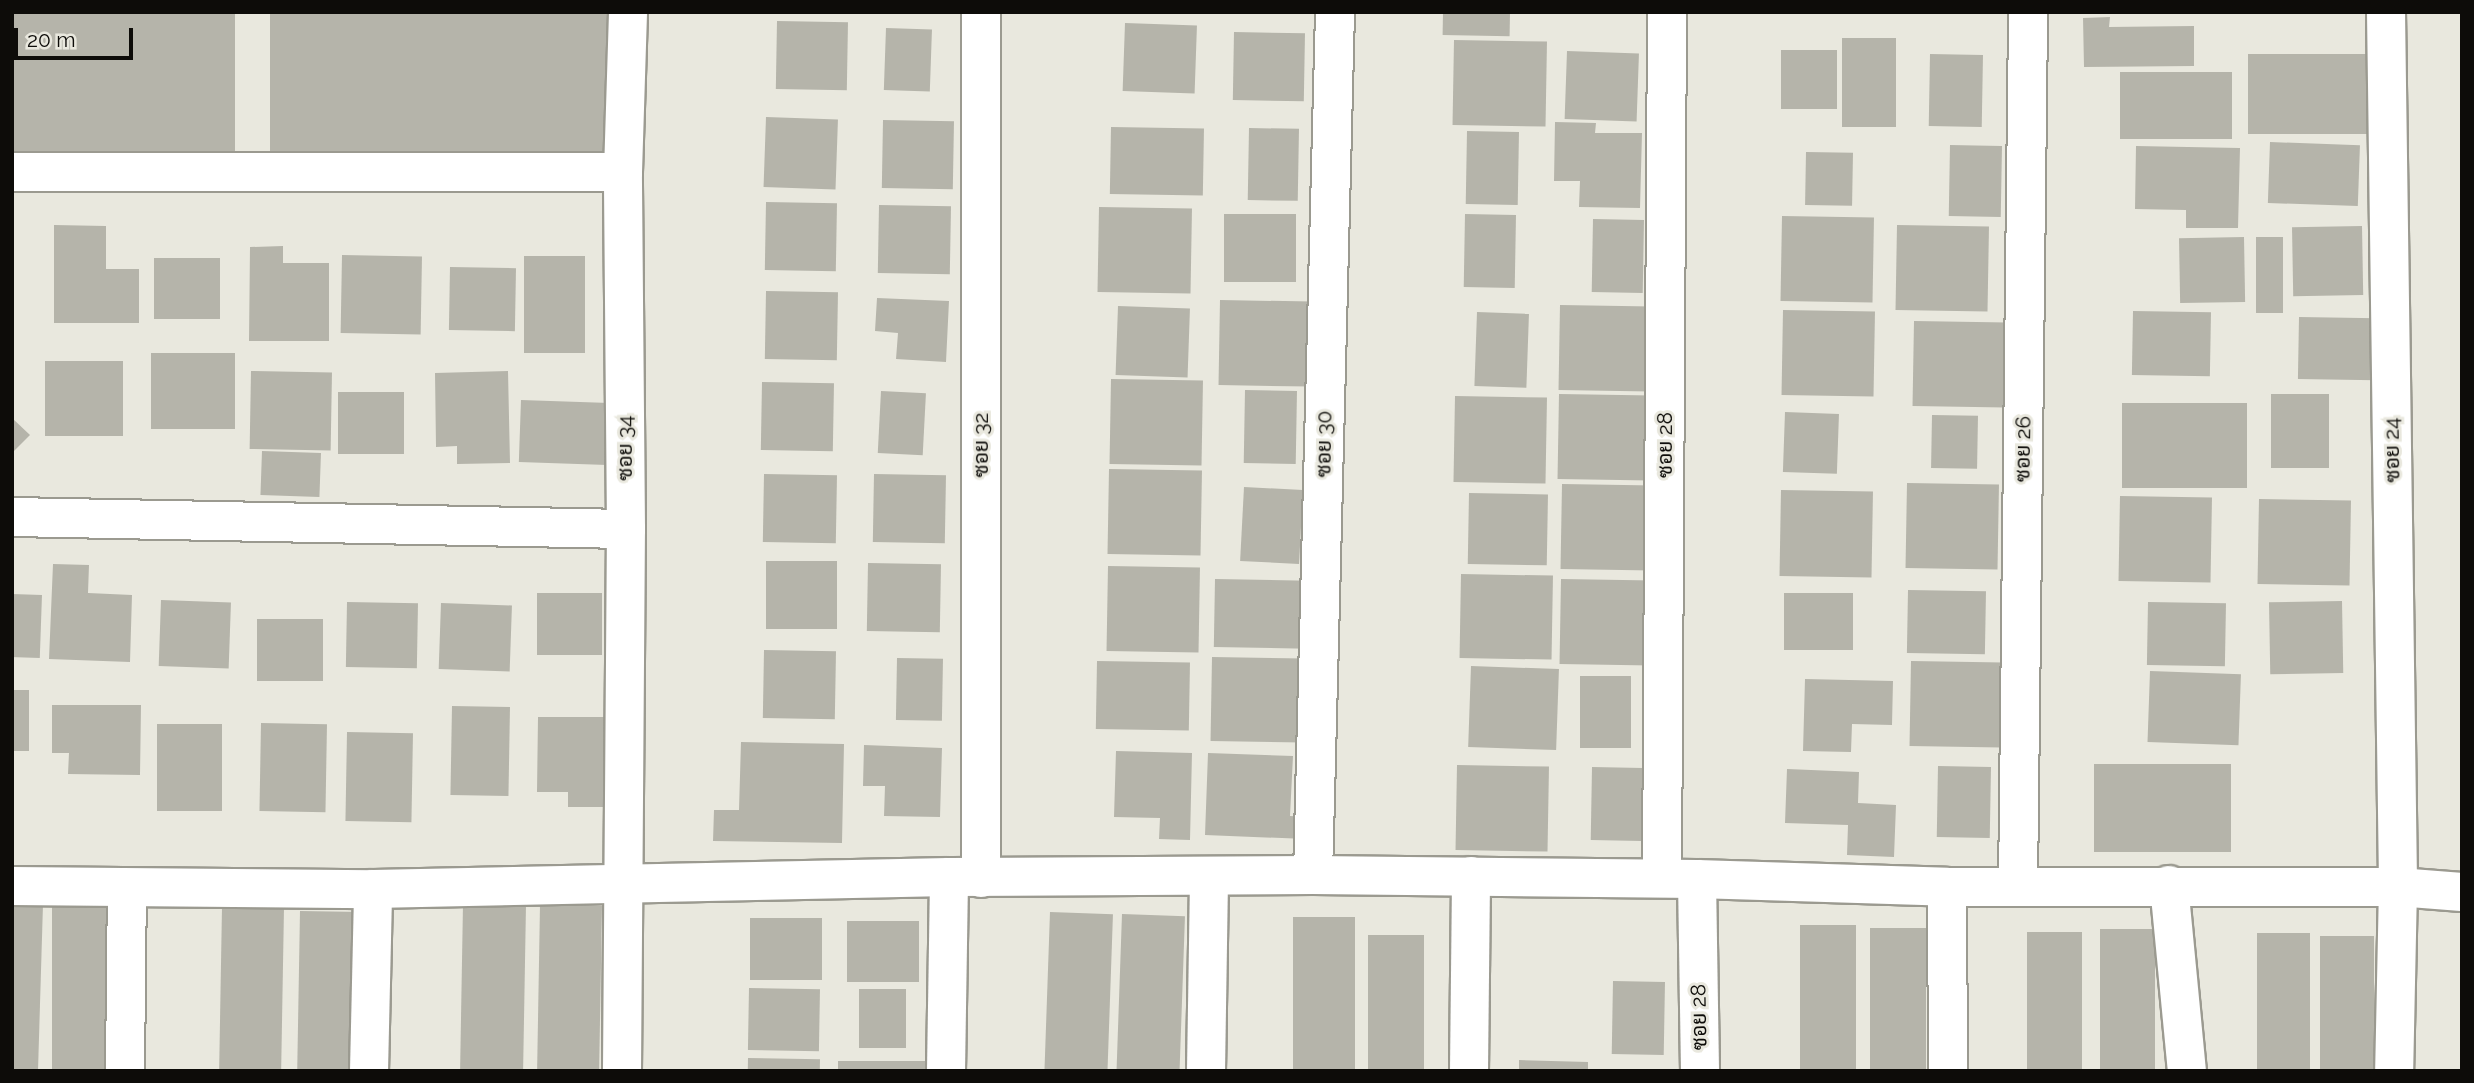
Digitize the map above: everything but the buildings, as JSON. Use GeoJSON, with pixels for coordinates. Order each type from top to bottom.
{"type":"FeatureCollection","features":[{"type":"Feature","properties":{"kind":"street","name":"ซอย 34"},"geometry":{"type":"LineString","coordinates":[[622,1071],[626,529],[623,172],[628,12]]}},
{"type":"Feature","properties":{"kind":"street","name":"ซอย 32"},"geometry":{"type":"LineString","coordinates":[[946,1071],[965,878],[981,12]]}},
{"type":"Feature","properties":{"kind":"street","name":"ซอย 30"},"geometry":{"type":"LineString","coordinates":[[1313,875],[1335,12]]}},
{"type":"Feature","properties":{"kind":"street","name":"ซอย 28"},"geometry":{"type":"LineString","coordinates":[[1667,12],[1680,878],[1700,1071]]}},
{"type":"Feature","properties":{"kind":"street","name":"ซอย 26"},"geometry":{"type":"LineString","coordinates":[[2018,887],[2028,12]]}},
{"type":"Feature","properties":{"kind":"street","name":"ซอย 24"},"geometry":{"type":"LineString","coordinates":[[2386,12],[2398,887],[2394,1071]]}},
{"type":"Feature","properties":{"kind":"street"},"geometry":{"type":"LineString","coordinates":[[12,172],[623,172]]}},
{"type":"Feature","properties":{"kind":"street"},"geometry":{"type":"LineString","coordinates":[[12,517],[626,529]]}},
{"type":"Feature","properties":{"kind":"street"},"geometry":{"type":"LineString","coordinates":[[12,887],[373,889],[965,878],[1209,878],[1313,875],[1680,878],[1947,887],[2398,887],[2462,892]]}},
{"type":"Feature","properties":{"kind":"street"},"geometry":{"type":"LineString","coordinates":[[1469,1071],[1471,876]]}},
{"type":"Feature","properties":{"kind":"street"},"geometry":{"type":"LineString","coordinates":[[1206,1071],[1209,878]]}},
{"type":"Feature","properties":{"kind":"street"},"geometry":{"type":"LineString","coordinates":[[2169,885],[2187,1071]]}},
{"type":"Feature","properties":{"kind":"street"},"geometry":{"type":"LineString","coordinates":[[1947,887],[1948,1071]]}},
{"type":"Feature","properties":{"kind":"street"},"geometry":{"type":"LineString","coordinates":[[125,1071],[127,888]]}},
{"type":"Feature","properties":{"kind":"street"},"geometry":{"type":"LineString","coordinates":[[369,1071],[373,889]]}},
{"type":"Feature","properties":{"kind":"shaded area"},"geometry":{"type":"Polygon","coordinates":[[[2462,52],[2462,867],[2460,867],[2462,52]]]}}]}
